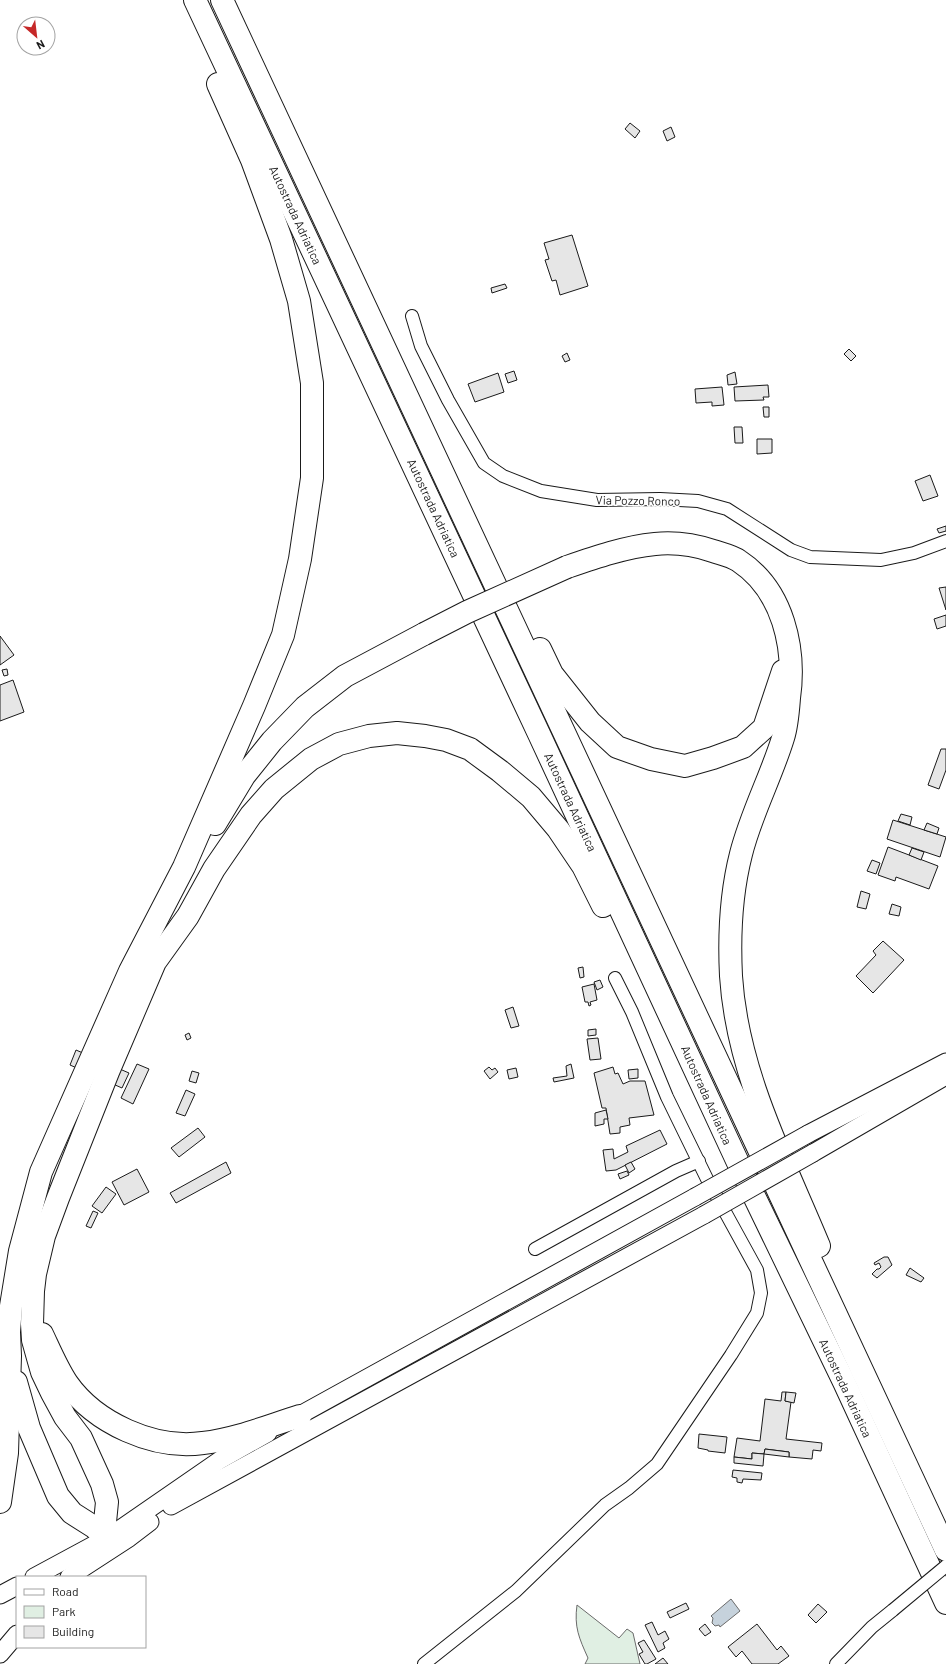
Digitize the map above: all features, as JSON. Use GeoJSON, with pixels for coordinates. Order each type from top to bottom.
{"type":"FeatureCollection","features":[{"type":"Feature","properties":{"kind":"highway"},"geometry":{"type":"LineString","coordinates":[[0,1502],[7,1453],[10,1356],[8,1332],[11,1306],[20,1250],[41,1172],[130,971],[184,867],[283,635],[300,559],[312,478],[312,383],[299,301],[281,239],[252,160],[182,0]]}},
{"type":"Feature","properties":{"kind":"highway","name":"Autostrada Adriatica"},"geometry":{"type":"LineString","coordinates":[[195,0],[740,1167],[844,1382],[946,1603]]}},
{"type":"Feature","properties":{"kind":"highway","name":"Autostrada Adriatica"},"geometry":{"type":"LineString","coordinates":[[222,0],[946,1550]]}},
{"type":"Feature","properties":{"kind":"highway"},"geometry":{"type":"LineString","coordinates":[[415,412],[552,674],[590,722],[618,747],[651,759],[684,766],[713,758],[743,747],[764,728],[790,651]]}},
{"type":"Feature","properties":{"kind":"highway"},"geometry":{"type":"LineString","coordinates":[[130,971],[190,871],[218,819],[244,776],[272,741],[305,707],[345,676],[467,612],[568,566],[611,552],[656,544],[684,544],[706,548],[737,559],[754,572],[773,597],[785,626],[790,651],[790,695],[783,737],[741,854],[732,908],[731,977],[742,1046],[757,1097],[854,1331],[887,1423]]}},
{"type":"Feature","properties":{"kind":"highway"},"geometry":{"type":"LineString","coordinates":[[155,962],[188,916],[214,869],[251,815],[274,789],[311,759],[339,744],[369,736],[397,733],[446,740],[470,749],[500,771],[531,797],[558,829],[583,866],[669,1042],[740,1167]]}},
{"type":"Feature","properties":{"kind":"highway"},"geometry":{"type":"LineString","coordinates":[[108,1537],[105,1522],[107,1502],[102,1484],[81,1438],[65,1417],[42,1372],[33,1340],[32,1291],[38,1260],[51,1217],[108,1073],[155,962],[190,871]]}},
{"type":"Feature","properties":{"kind":"highway"},"geometry":{"type":"LineString","coordinates":[[32,1305],[50,1352],[68,1384],[84,1402],[101,1416],[134,1434],[174,1443],[201,1444],[231,1439],[300,1416]]}},
{"type":"Feature","properties":{"kind":"highway"},"geometry":{"type":"LineString","coordinates":[[10,1356],[28,1428],[58,1496],[72,1513],[108,1537]]}},
{"type":"Feature","properties":{"kind":"main road"},"geometry":{"type":"LineString","coordinates":[[108,1537],[220,1460],[808,1134],[946,1062]]}},
{"type":"Feature","properties":{"kind":"main road"},"geometry":{"type":"LineString","coordinates":[[36,1576],[108,1537],[175,1504],[704,1215],[946,1076]]}},
{"type":"Feature","properties":{"kind":"main road"},"geometry":{"type":"LineString","coordinates":[[72,1576],[129,1538],[175,1504]]}},
{"type":"Feature","properties":{"kind":"main road"},"geometry":{"type":"LineString","coordinates":[[0,1595],[16,1587]]}},
{"type":"Feature","properties":{"kind":"main road"},"geometry":{"type":"LineString","coordinates":[[0,1654],[16,1635]]}},
{"type":"Feature","properties":{"kind":"street","name":"Via Pozzo Ronco"},"geometry":{"type":"LineString","coordinates":[[412,316],[421,346],[448,400],[484,463],[504,476],[541,490],[597,500],[660,499],[698,501],[727,509],[790,550],[810,557],[881,560],[914,553],[946,541]]}},
{"type":"Feature","properties":{"kind":"street"},"geometry":{"type":"LineString","coordinates":[[424,1664],[521,1587],[605,1505],[629,1488],[657,1464],[748,1329],[757,1313],[760,1301],[760,1287],[757,1270],[725,1213],[667,1097],[632,1012],[615,978]]}},
{"type":"Feature","properties":{"kind":"street"},"geometry":{"type":"LineString","coordinates":[[535,1249],[676,1171],[699,1161]]}},
{"type":"Feature","properties":{"kind":"street"},"geometry":{"type":"LineString","coordinates":[[836,1664],[872,1627],[946,1566]]}},
{"type":"Feature","properties":{"kind":"green space"},"geometry":{"type":"Polygon","coordinates":[[[577,1605],[619,1638],[627,1629],[633,1633],[640,1664],[585,1664],[588,1658],[578,1632],[576,1620],[577,1605]]]}},
{"type":"Feature","properties":{"kind":"shaded area"},"geometry":{"type":"Polygon","coordinates":[[[731,1599],[740,1611],[720,1627],[719,1625],[715,1626],[712,1623],[713,1618],[711,1616],[731,1599]]]}},
{"type":"Feature","properties":{"kind":"building"},"geometry":{"type":"Polygon","coordinates":[[[630,123],[640,131],[635,138],[625,129],[630,123]]]}},
{"type":"Feature","properties":{"kind":"building"},"geometry":{"type":"Polygon","coordinates":[[[671,127],[675,137],[667,141],[663,131],[671,127]]]}},
{"type":"Feature","properties":{"kind":"building"},"geometry":{"type":"Polygon","coordinates":[[[572,235],[588,286],[560,295],[556,280],[552,281],[545,260],[549,259],[544,243],[572,235]]]}},
{"type":"Feature","properties":{"kind":"building"},"geometry":{"type":"Polygon","coordinates":[[[505,284],[507,288],[492,293],[491,288],[505,284]]]}},
{"type":"Feature","properties":{"kind":"building"},"geometry":{"type":"Polygon","coordinates":[[[849,349],[856,356],[851,361],[844,354],[849,349]]]}},
{"type":"Feature","properties":{"kind":"building"},"geometry":{"type":"Polygon","coordinates":[[[567,353],[570,360],[565,362],[562,356],[567,353]]]}},
{"type":"Feature","properties":{"kind":"building"},"geometry":{"type":"Polygon","coordinates":[[[514,371],[517,380],[508,383],[505,374],[514,371]]]}},
{"type":"Feature","properties":{"kind":"building"},"geometry":{"type":"Polygon","coordinates":[[[735,372],[737,384],[728,385],[727,375],[735,372]]]}},
{"type":"Feature","properties":{"kind":"building"},"geometry":{"type":"Polygon","coordinates":[[[498,373],[504,392],[475,402],[468,384],[498,373]]]}},
{"type":"Feature","properties":{"kind":"building"},"geometry":{"type":"Polygon","coordinates":[[[768,385],[769,397],[763,397],[764,400],[735,401],[734,387],[768,385]]]}},
{"type":"Feature","properties":{"kind":"building"},"geometry":{"type":"Polygon","coordinates":[[[722,387],[724,405],[712,406],[712,402],[696,403],[695,389],[722,387]]]}},
{"type":"Feature","properties":{"kind":"building"},"geometry":{"type":"Polygon","coordinates":[[[763,407],[769,407],[769,417],[764,417],[763,407]]]}},
{"type":"Feature","properties":{"kind":"building"},"geometry":{"type":"Polygon","coordinates":[[[734,427],[742,427],[743,443],[735,443],[734,427]]]}},
{"type":"Feature","properties":{"kind":"building"},"geometry":{"type":"Polygon","coordinates":[[[757,439],[772,439],[772,453],[757,454],[757,439]]]}},
{"type":"Feature","properties":{"kind":"building"},"geometry":{"type":"Polygon","coordinates":[[[930,475],[938,496],[923,501],[915,481],[930,475]]]}},
{"type":"Feature","properties":{"kind":"building"},"geometry":{"type":"Polygon","coordinates":[[[946,526],[946,531],[939,533],[937,529],[946,526]]]}},
{"type":"Feature","properties":{"kind":"building"},"geometry":{"type":"Polygon","coordinates":[[[946,587],[946,610],[939,588],[946,587]]]}},
{"type":"Feature","properties":{"kind":"building"},"geometry":{"type":"Polygon","coordinates":[[[946,615],[946,626],[937,629],[934,619],[946,615]]]}},
{"type":"Feature","properties":{"kind":"building"},"geometry":{"type":"Polygon","coordinates":[[[0,636],[14,655],[0,665],[0,636]]]}},
{"type":"Feature","properties":{"kind":"building"},"geometry":{"type":"Polygon","coordinates":[[[7,669],[8,675],[4,676],[2,670],[7,669]]]}},
{"type":"Feature","properties":{"kind":"building"},"geometry":{"type":"Polygon","coordinates":[[[13,680],[24,712],[0,721],[0,685],[13,680]]]}},
{"type":"Feature","properties":{"kind":"building"},"geometry":{"type":"Polygon","coordinates":[[[941,749],[946,749],[946,770],[939,789],[928,785],[941,749]]]}},
{"type":"Feature","properties":{"kind":"building"},"geometry":{"type":"Polygon","coordinates":[[[901,814],[912,817],[910,825],[898,821],[901,814]]]}},
{"type":"Feature","properties":{"kind":"building"},"geometry":{"type":"Polygon","coordinates":[[[893,820],[946,837],[940,857],[887,839],[893,820]]]}},
{"type":"Feature","properties":{"kind":"building"},"geometry":{"type":"Polygon","coordinates":[[[927,823],[939,828],[937,834],[924,830],[927,823]]]}},
{"type":"Feature","properties":{"kind":"building"},"geometry":{"type":"Polygon","coordinates":[[[888,847],[938,866],[929,889],[896,877],[895,881],[878,875],[888,847]]]}},
{"type":"Feature","properties":{"kind":"building"},"geometry":{"type":"Polygon","coordinates":[[[912,848],[924,852],[921,860],[909,855],[912,848]]]}},
{"type":"Feature","properties":{"kind":"building"},"geometry":{"type":"Polygon","coordinates":[[[872,860],[880,863],[876,874],[867,871],[872,860]]]}},
{"type":"Feature","properties":{"kind":"building"},"geometry":{"type":"Polygon","coordinates":[[[861,891],[870,894],[866,909],[857,907],[861,891]]]}},
{"type":"Feature","properties":{"kind":"building"},"geometry":{"type":"Polygon","coordinates":[[[892,904],[901,907],[899,916],[889,914],[892,904]]]}},
{"type":"Feature","properties":{"kind":"building"},"geometry":{"type":"Polygon","coordinates":[[[883,941],[904,960],[873,993],[856,976],[876,955],[873,951],[883,941]]]}},
{"type":"Feature","properties":{"kind":"building"},"geometry":{"type":"Polygon","coordinates":[[[583,967],[584,977],[580,978],[578,968],[583,967]]]}},
{"type":"Feature","properties":{"kind":"building"},"geometry":{"type":"Polygon","coordinates":[[[600,980],[603,987],[597,990],[594,982],[600,980]]]}},
{"type":"Feature","properties":{"kind":"building"},"geometry":{"type":"Polygon","coordinates":[[[594,984],[597,1000],[590,1002],[591,1005],[589,1006],[588,1002],[585,1002],[582,987],[594,984]]]}},
{"type":"Feature","properties":{"kind":"building"},"geometry":{"type":"Polygon","coordinates":[[[513,1007],[519,1026],[511,1028],[505,1010],[513,1007]]]}},
{"type":"Feature","properties":{"kind":"building"},"geometry":{"type":"Polygon","coordinates":[[[596,1029],[596,1035],[588,1036],[588,1030],[596,1029]]]}},
{"type":"Feature","properties":{"kind":"building"},"geometry":{"type":"Polygon","coordinates":[[[189,1033],[191,1038],[187,1040],[185,1035],[189,1033]]]}},
{"type":"Feature","properties":{"kind":"building"},"geometry":{"type":"Polygon","coordinates":[[[598,1038],[601,1059],[590,1060],[587,1039],[598,1038]]]}},
{"type":"Feature","properties":{"kind":"building"},"geometry":{"type":"Polygon","coordinates":[[[76,1050],[129,1073],[122,1088],[70,1065],[76,1050]]]}},
{"type":"Feature","properties":{"kind":"building"},"geometry":{"type":"Polygon","coordinates":[[[137,1064],[149,1069],[133,1104],[121,1098],[137,1064]]]}},
{"type":"Feature","properties":{"kind":"building"},"geometry":{"type":"Polygon","coordinates":[[[571,1064],[574,1078],[554,1082],[553,1078],[567,1076],[566,1066],[571,1064]]]}},
{"type":"Feature","properties":{"kind":"building"},"geometry":{"type":"Polygon","coordinates":[[[489,1067],[492,1070],[495,1068],[498,1072],[490,1079],[484,1071],[489,1067]]]}},
{"type":"Feature","properties":{"kind":"building"},"geometry":{"type":"Polygon","coordinates":[[[613,1067],[615,1074],[618,1073],[623,1084],[630,1081],[645,1081],[654,1115],[629,1118],[630,1125],[620,1127],[620,1133],[610,1134],[606,1108],[602,1108],[594,1073],[613,1067]]]}},
{"type":"Feature","properties":{"kind":"building"},"geometry":{"type":"Polygon","coordinates":[[[516,1068],[518,1077],[509,1079],[507,1070],[516,1068]]]}},
{"type":"Feature","properties":{"kind":"building"},"geometry":{"type":"Polygon","coordinates":[[[638,1069],[638,1078],[629,1079],[628,1070],[638,1069]]]}},
{"type":"Feature","properties":{"kind":"building"},"geometry":{"type":"Polygon","coordinates":[[[192,1071],[199,1073],[196,1083],[189,1081],[192,1071]]]}},
{"type":"Feature","properties":{"kind":"building"},"geometry":{"type":"Polygon","coordinates":[[[186,1090],[195,1094],[185,1116],[176,1113],[186,1090]]]}},
{"type":"Feature","properties":{"kind":"building"},"geometry":{"type":"Polygon","coordinates":[[[606,1110],[608,1119],[604,1119],[604,1124],[595,1126],[595,1113],[606,1110]]]}},
{"type":"Feature","properties":{"kind":"building"},"geometry":{"type":"Polygon","coordinates":[[[198,1128],[205,1137],[179,1157],[171,1148],[198,1128]]]}},
{"type":"Feature","properties":{"kind":"building"},"geometry":{"type":"Polygon","coordinates":[[[660,1130],[667,1144],[616,1170],[606,1171],[603,1150],[613,1149],[614,1159],[628,1152],[626,1146],[660,1130]]]}},
{"type":"Feature","properties":{"kind":"building"},"geometry":{"type":"Polygon","coordinates":[[[226,1162],[231,1173],[176,1203],[170,1193],[226,1162]]]}},
{"type":"Feature","properties":{"kind":"building"},"geometry":{"type":"Polygon","coordinates":[[[631,1162],[635,1169],[629,1173],[625,1165],[631,1162]]]}},
{"type":"Feature","properties":{"kind":"building"},"geometry":{"type":"Polygon","coordinates":[[[137,1169],[149,1192],[124,1205],[112,1182],[137,1169]]]}},
{"type":"Feature","properties":{"kind":"building"},"geometry":{"type":"Polygon","coordinates":[[[627,1171],[629,1175],[620,1179],[618,1174],[627,1171]]]}},
{"type":"Feature","properties":{"kind":"building"},"geometry":{"type":"Polygon","coordinates":[[[106,1187],[116,1194],[102,1213],[92,1206],[106,1187]]]}},
{"type":"Feature","properties":{"kind":"building"},"geometry":{"type":"Polygon","coordinates":[[[93,1211],[98,1213],[91,1228],[86,1226],[93,1211]]]}},
{"type":"Feature","properties":{"kind":"building"},"geometry":{"type":"Polygon","coordinates":[[[884,1257],[888,1257],[892,1265],[877,1278],[872,1274],[881,1267],[879,1263],[875,1265],[874,1263],[884,1257]]]}},
{"type":"Feature","properties":{"kind":"building"},"geometry":{"type":"Polygon","coordinates":[[[910,1268],[924,1278],[921,1282],[906,1275],[910,1268]]]}},
{"type":"Feature","properties":{"kind":"building"},"geometry":{"type":"Polygon","coordinates":[[[782,1392],[786,1392],[785,1401],[791,1402],[786,1439],[822,1443],[821,1451],[813,1450],[812,1459],[789,1457],[789,1452],[765,1449],[764,1454],[752,1453],[752,1459],[734,1457],[737,1438],[760,1441],[765,1399],[781,1401],[782,1392]]]}},
{"type":"Feature","properties":{"kind":"building"},"geometry":{"type":"Polygon","coordinates":[[[786,1392],[796,1393],[794,1403],[785,1401],[786,1392]]]}},
{"type":"Feature","properties":{"kind":"building"},"geometry":{"type":"Polygon","coordinates":[[[699,1434],[727,1437],[725,1453],[698,1448],[699,1434]]]}},
{"type":"Feature","properties":{"kind":"building"},"geometry":{"type":"Polygon","coordinates":[[[765,1449],[789,1452],[789,1457],[764,1454],[765,1449]]]}},
{"type":"Feature","properties":{"kind":"building"},"geometry":{"type":"Polygon","coordinates":[[[752,1453],[764,1454],[763,1466],[734,1463],[734,1457],[752,1459],[752,1453]]]}},
{"type":"Feature","properties":{"kind":"building"},"geometry":{"type":"Polygon","coordinates":[[[733,1470],[762,1473],[761,1480],[743,1479],[742,1483],[737,1482],[737,1478],[732,1477],[733,1470]]]}},
{"type":"Feature","properties":{"kind":"building"},"geometry":{"type":"Polygon","coordinates":[[[686,1603],[689,1609],[670,1618],[667,1612],[686,1603]]]}},
{"type":"Feature","properties":{"kind":"building"},"geometry":{"type":"Polygon","coordinates":[[[818,1604],[827,1612],[816,1623],[808,1615],[818,1604]]]}},
{"type":"Feature","properties":{"kind":"building"},"geometry":{"type":"Polygon","coordinates":[[[652,1622],[658,1635],[665,1631],[669,1639],[663,1643],[665,1648],[658,1652],[645,1625],[652,1622]]]}},
{"type":"Feature","properties":{"kind":"building"},"geometry":{"type":"Polygon","coordinates":[[[705,1624],[711,1632],[705,1636],[699,1629],[705,1624]]]}},
{"type":"Feature","properties":{"kind":"building"},"geometry":{"type":"Polygon","coordinates":[[[757,1624],[777,1650],[781,1646],[789,1656],[778,1664],[752,1664],[742,1651],[736,1657],[728,1647],[757,1624]]]}},
{"type":"Feature","properties":{"kind":"building"},"geometry":{"type":"Polygon","coordinates":[[[644,1640],[656,1659],[647,1664],[645,1664],[639,1654],[643,1652],[638,1643],[644,1640]]]}},
{"type":"Feature","properties":{"kind":"building"},"geometry":{"type":"Polygon","coordinates":[[[663,1658],[668,1664],[655,1664],[663,1658]]]}}]}
